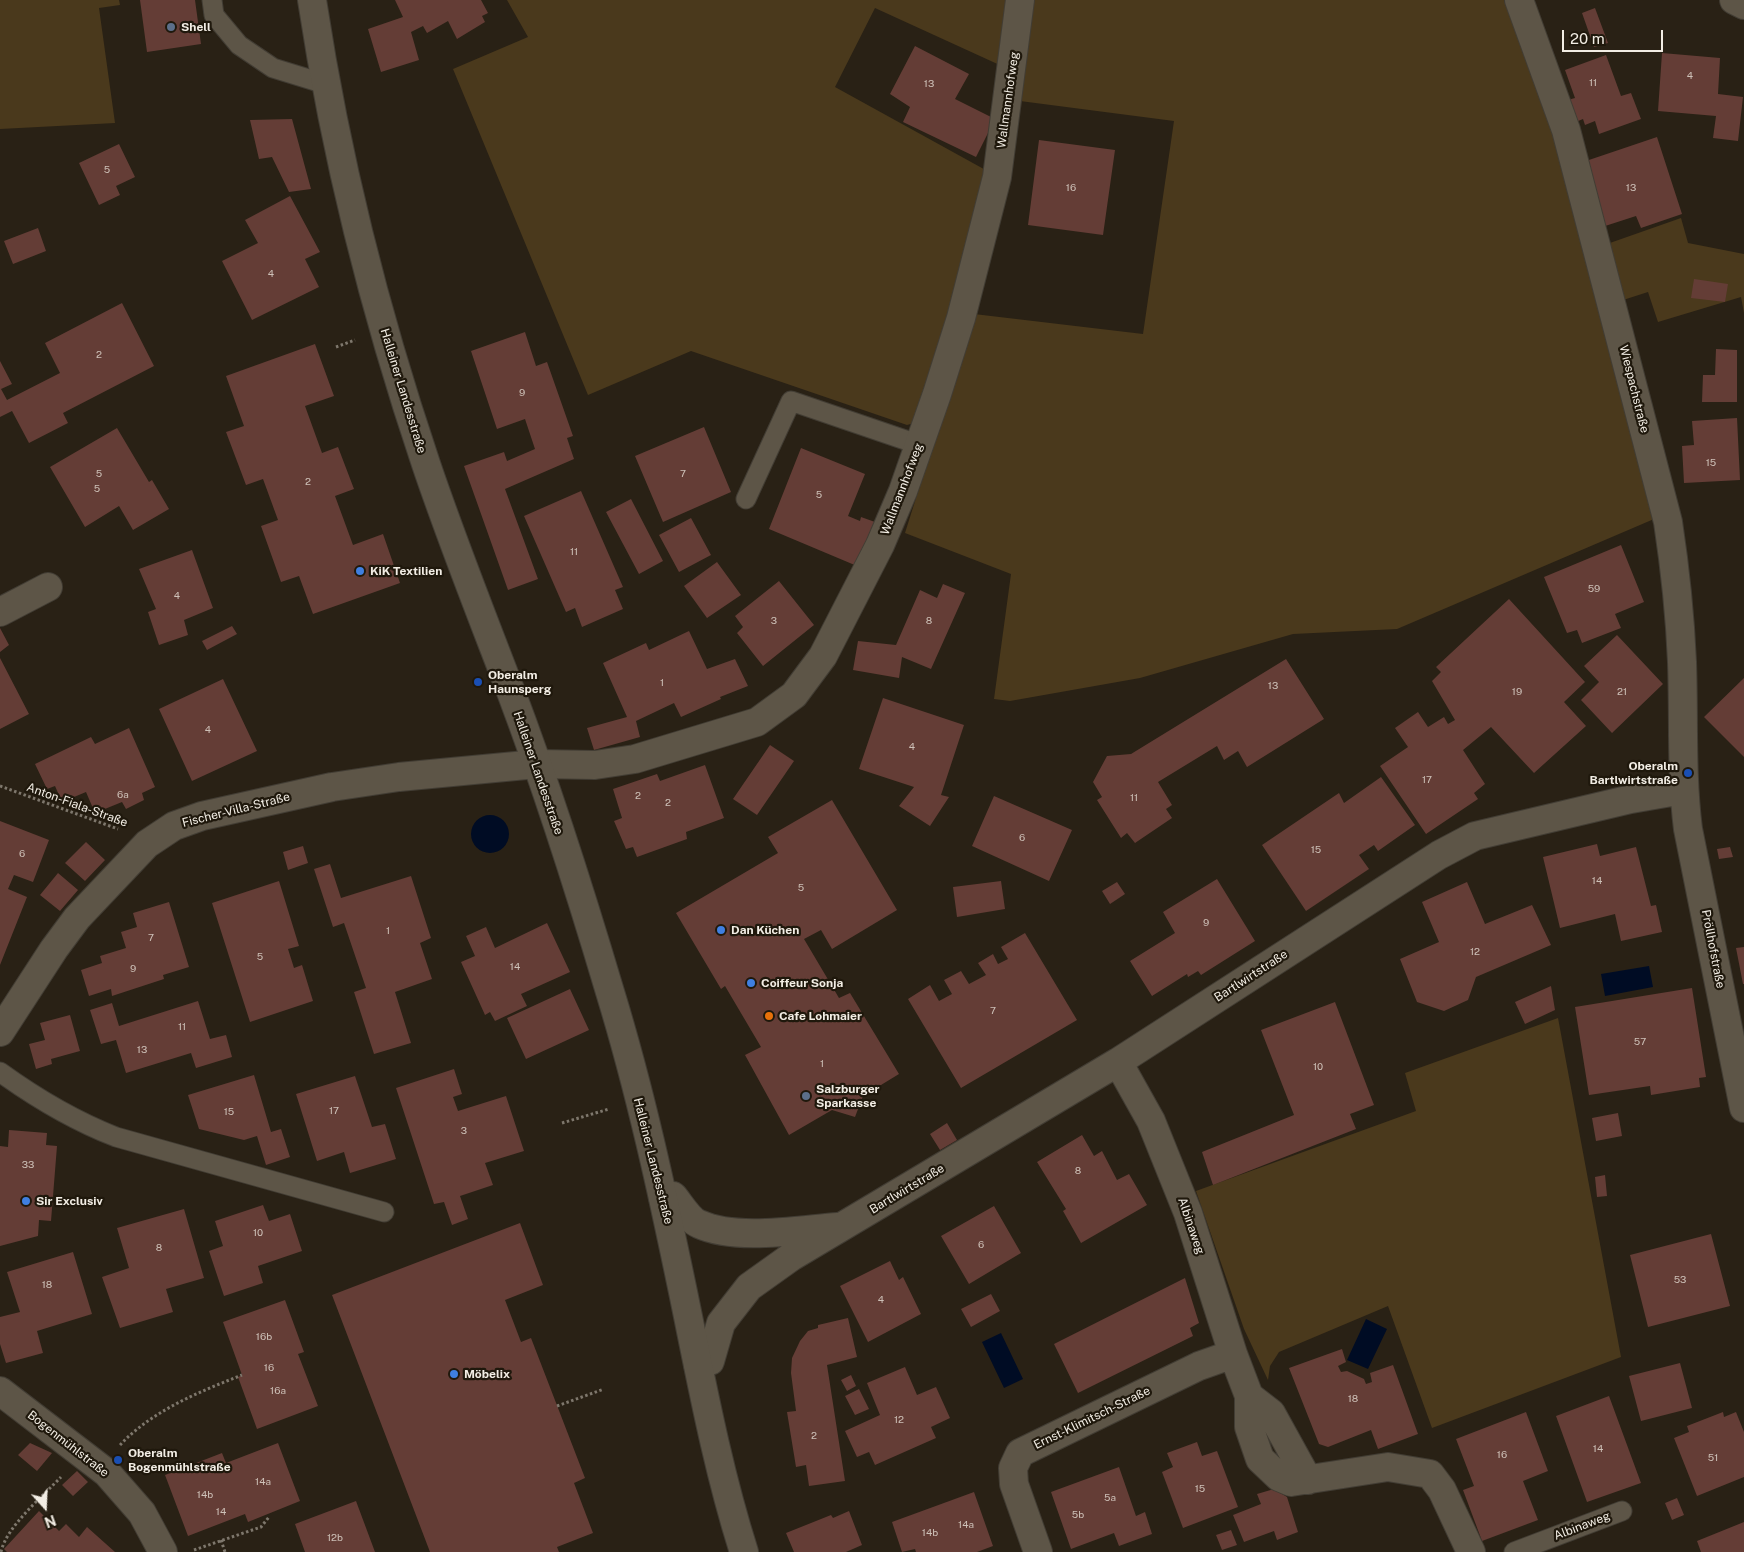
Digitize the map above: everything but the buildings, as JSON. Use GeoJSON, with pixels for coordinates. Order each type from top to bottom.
{"type":"FeatureCollection","features":[{"type":"Feature","properties":{"kind":"street","name":"Halleiner Landesstraße"},"geometry":{"type":"LineString","coordinates":[[312,0],[325,84],[368,272],[395,369],[439,501],[537,764],[610,990],[663,1197],[716,1453],[744,1552]]}},
{"type":"Feature","properties":{"kind":"street","name":"Wallmannhofweg"},"geometry":{"type":"LineString","coordinates":[[537,764],[595,765],[634,759],[757,722],[794,695],[823,656],[880,545],[920,445],[962,318],[997,177],[1020,0]]}},
{"type":"Feature","properties":{"kind":"street","name":"Wiespachstraße"},"geometry":{"type":"LineString","coordinates":[[1519,0],[1566,130],[1668,522],[1677,582],[1682,661],[1683,790]]}},
{"type":"Feature","properties":{"kind":"street"},"geometry":{"type":"LineString","coordinates":[[1734,0],[1744,5]]}},
{"type":"Feature","properties":{"kind":"street"},"geometry":{"type":"LineString","coordinates":[[0,612],[48,588]]}},
{"type":"Feature","properties":{"kind":"street","name":"Fischer-Villa-Straße"},"geometry":{"type":"LineString","coordinates":[[0,1032],[54,949],[77,918],[147,844],[174,826],[202,816],[332,787],[456,770],[537,764]]}},
{"type":"Feature","properties":{"kind":"street","name":"Bartlwirtstraße"},"geometry":{"type":"LineString","coordinates":[[698,1364],[710,1361],[721,1323],[749,1288],[791,1256],[1118,1062],[1440,854],[1475,836],[1631,799],[1683,790]]}},
{"type":"Feature","properties":{"kind":"street","name":"Pröllhofstraße"},"geometry":{"type":"LineString","coordinates":[[1683,790],[1688,829],[1744,1108]]}},
{"type":"Feature","properties":{"kind":"street","name":"Albinaweg"},"geometry":{"type":"LineString","coordinates":[[1118,1062],[1151,1121],[1188,1213],[1232,1354],[1249,1396],[1271,1413],[1308,1480],[1388,1467],[1430,1474],[1442,1490],[1471,1552]]}},
{"type":"Feature","properties":{"kind":"street","name":"Bartlwirtstraße"},"geometry":{"type":"LineString","coordinates":[[663,1197],[673,1196],[698,1224],[728,1231],[765,1232],[844,1226]]}},
{"type":"Feature","properties":{"kind":"street","name":"Ernst-Klimitsch-Straße"},"geometry":{"type":"LineString","coordinates":[[1038,1552],[1014,1484],[1013,1468],[1020,1453],[1198,1366],[1232,1354]]}},
{"type":"Feature","properties":{"kind":"street","name":"Bogenmühlstraße"},"geometry":{"type":"LineString","coordinates":[[0,1391],[92,1460],[142,1513],[163,1552]]}},
{"type":"Feature","properties":{"kind":"lane"},"geometry":{"type":"LineString","coordinates":[[212,0],[214,15],[239,45],[273,68],[325,84]]}},
{"type":"Feature","properties":{"kind":"lane"},"geometry":{"type":"LineString","coordinates":[[746,499],[791,401],[920,445]]}},
{"type":"Feature","properties":{"kind":"lane"},"geometry":{"type":"LineString","coordinates":[[0,1072],[22,1088],[87,1126],[116,1137],[384,1212]]}},
{"type":"Feature","properties":{"kind":"lane","name":"Albinaweg"},"geometry":{"type":"LineString","coordinates":[[1514,1552],[1622,1511]]}},
{"type":"Feature","properties":{"kind":"path"},"geometry":{"type":"LineString","coordinates":[[336,347],[360,339]]}},
{"type":"Feature","properties":{"kind":"path","name":"Anton-Fiala-Straße"},"geometry":{"type":"LineString","coordinates":[[0,786],[136,835],[147,844]]}},
{"type":"Feature","properties":{"kind":"path"},"geometry":{"type":"LineString","coordinates":[[562,1123],[611,1108]]}},
{"type":"Feature","properties":{"kind":"path"},"geometry":{"type":"LineString","coordinates":[[1,1552],[2,1545],[11,1531],[92,1460],[123,1441],[148,1421],[175,1404],[242,1374]]}},
{"type":"Feature","properties":{"kind":"path"},"geometry":{"type":"LineString","coordinates":[[557,1406],[604,1388]]}},
{"type":"Feature","properties":{"kind":"path"},"geometry":{"type":"LineString","coordinates":[[189,1552],[261,1527],[269,1517]]}},
{"type":"Feature","properties":{"kind":"path"},"geometry":{"type":"LineString","coordinates":[[222,1540],[225,1552]]}},
{"type":"Feature","properties":{"kind":"shaded area"},"geometry":{"type":"Polygon","coordinates":[[[0,0],[119,0],[120,5],[99,8],[115,123],[0,129],[0,0]]]}},
{"type":"Feature","properties":{"kind":"shaded area"},"geometry":{"type":"Polygon","coordinates":[[[507,0],[1010,0],[1004,67],[875,8],[835,87],[991,173],[975,238],[914,423],[907,425],[691,351],[588,395],[453,69],[528,37],[507,0]]]}},
{"type":"Feature","properties":{"kind":"shaded area"},"geometry":{"type":"Polygon","coordinates":[[[1029,0],[1504,0],[1558,147],[1654,519],[1397,629],[1293,634],[1140,678],[1010,701],[994,699],[1011,574],[905,533],[974,314],[1143,334],[1174,121],[1020,101],[1029,0]]]}},
{"type":"Feature","properties":{"kind":"shaded area"},"geometry":{"type":"Polygon","coordinates":[[[1681,218],[1688,243],[1744,254],[1744,313],[1741,297],[1658,322],[1648,292],[1620,301],[1607,244],[1681,218]]]}},
{"type":"Feature","properties":{"kind":"shaded area"},"geometry":{"type":"Polygon","coordinates":[[[1558,1018],[1621,1357],[1432,1428],[1388,1306],[1279,1352],[1270,1366],[1268,1380],[1244,1329],[1196,1191],[1416,1111],[1405,1073],[1558,1018]]]}},
{"type":"Feature","properties":{"kind":"water"},"geometry":{"type":"Polygon","coordinates":[[[490,815],[497,816],[503,821],[508,827],[508,841],[503,847],[497,852],[490,853],[483,852],[477,847],[472,841],[471,834],[472,827],[477,821],[483,816],[490,815]]]}},
{"type":"Feature","properties":{"kind":"water"},"geometry":{"type":"Polygon","coordinates":[[[1649,966],[1653,987],[1605,996],[1601,974],[1649,966]]]}},
{"type":"Feature","properties":{"kind":"water"},"geometry":{"type":"Polygon","coordinates":[[[1366,1319],[1387,1329],[1368,1369],[1347,1360],[1366,1319]]]}},
{"type":"Feature","properties":{"kind":"water"},"geometry":{"type":"Polygon","coordinates":[[[1001,1333],[1023,1379],[1004,1388],[982,1342],[1001,1333]]]}},
{"type":"Feature","properties":{"kind":"place","name":"Shell"},"geometry":{"type":"Point","coordinates":[171,27]}},
{"type":"Feature","properties":{"kind":"place","name":"KiK Textilien"},"geometry":{"type":"Point","coordinates":[360,571]}},
{"type":"Feature","properties":{"kind":"place","name":"Oberalm Haunsperg"},"geometry":{"type":"Point","coordinates":[478,682]}},
{"type":"Feature","properties":{"kind":"place","name":"Oberalm Bartlwirtstraße"},"geometry":{"type":"Point","coordinates":[1688,773]}},
{"type":"Feature","properties":{"kind":"place","name":"Dan Küchen"},"geometry":{"type":"Point","coordinates":[721,930]}},
{"type":"Feature","properties":{"kind":"place","name":"Coiffeur Sonja"},"geometry":{"type":"Point","coordinates":[751,983]}},
{"type":"Feature","properties":{"kind":"place","name":"Cafe Lohmaier"},"geometry":{"type":"Point","coordinates":[769,1016]}},
{"type":"Feature","properties":{"kind":"place","name":"Salzburger Sparkasse"},"geometry":{"type":"Point","coordinates":[806,1096]}},
{"type":"Feature","properties":{"kind":"place","name":"Sir Exclusiv"},"geometry":{"type":"Point","coordinates":[26,1201]}},
{"type":"Feature","properties":{"kind":"place","name":"Möbelix"},"geometry":{"type":"Point","coordinates":[454,1374]}},
{"type":"Feature","properties":{"kind":"place","name":"Oberalm Bogenmühlstraße"},"geometry":{"type":"Point","coordinates":[118,1460]}}]}
